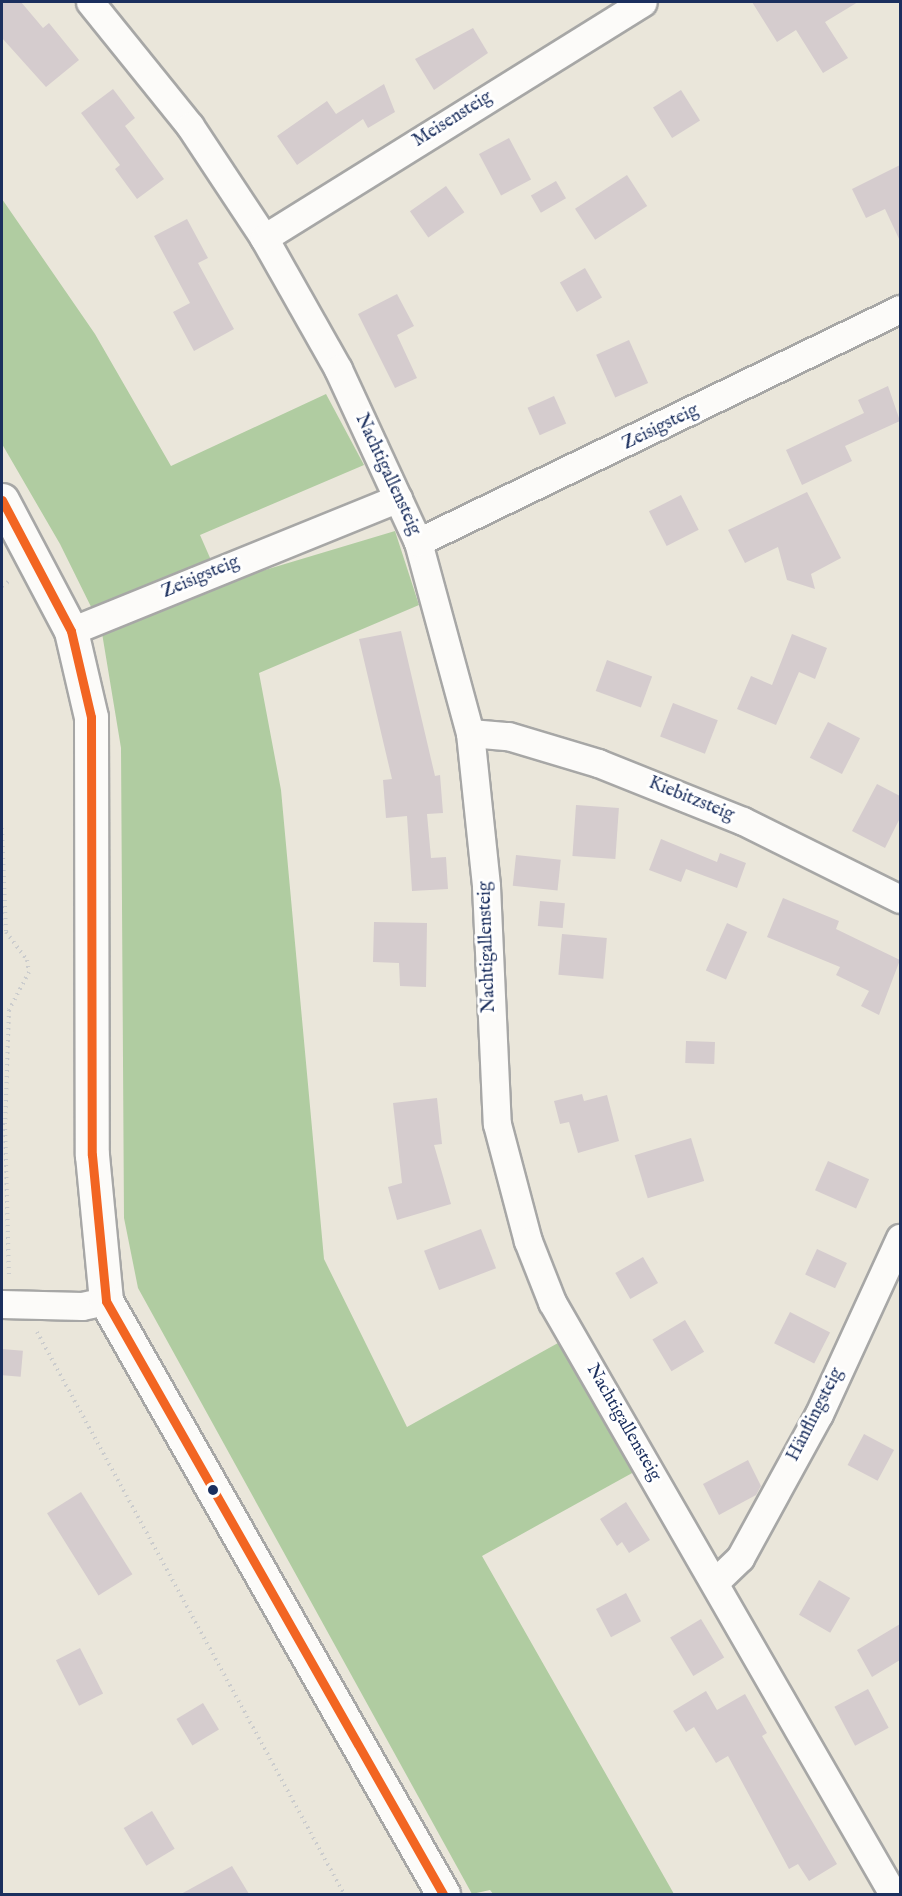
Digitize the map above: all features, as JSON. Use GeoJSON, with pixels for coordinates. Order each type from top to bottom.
{"type":"FeatureCollection","features":[{"type":"Feature","properties":{"kind":"main road"},"geometry":{"type":"LineString","coordinates":[[2,500],[71,631],[90,717],[92,1155],[106,1300],[443,1894]]}},
{"type":"Feature","properties":{"kind":"street","name":"Nachtigallensteig"},"geometry":{"type":"LineString","coordinates":[[90,2],[190,126],[264,238],[339,369],[418,542],[470,733],[486,886],[497,1124],[512,1190],[552,1302],[716,1582],[893,1894]]}},
{"type":"Feature","properties":{"kind":"street","name":"Meisensteig"},"geometry":{"type":"LineString","coordinates":[[264,238],[643,2]]}},
{"type":"Feature","properties":{"kind":"street","name":"Zeisigsteig"},"geometry":{"type":"LineString","coordinates":[[418,542],[900,309]]}},
{"type":"Feature","properties":{"kind":"street","name":"Zeisigsteig"},"geometry":{"type":"LineString","coordinates":[[71,631],[398,498]]}},
{"type":"Feature","properties":{"kind":"street","name":"Kiebitzsteig"},"geometry":{"type":"LineString","coordinates":[[470,733],[508,736],[598,763],[743,821],[900,899]]}},
{"type":"Feature","properties":{"kind":"street","name":"Hänflingsteig"},"geometry":{"type":"LineString","coordinates":[[716,1582],[740,1558],[813,1424],[900,1238]]}},
{"type":"Feature","properties":{"kind":"street"},"geometry":{"type":"LineString","coordinates":[[12,1305],[106,1300]]}},
{"type":"Feature","properties":{"kind":"path"},"geometry":{"type":"LineString","coordinates":[[2,828],[6,932],[27,960],[28,972],[9,1010],[5,1123],[9,1291],[12,1305],[344,1894]]}},
{"type":"Feature","properties":{"kind":"green space"},"geometry":{"type":"Polygon","coordinates":[[[2,199],[95,334],[171,466],[326,394],[364,465],[200,535],[221,583],[395,531],[419,605],[259,673],[281,790],[324,1259],[407,1427],[558,1343],[634,1472],[482,1556],[674,1894],[493,1894],[490,1890],[472,1894],[138,1288],[124,1218],[121,748],[101,627],[60,544],[2,444],[2,199]]]}},
{"type":"Feature","properties":{"kind":"building"},"geometry":{"type":"Polygon","coordinates":[[[2,2],[21,2],[43,28],[49,23],[79,60],[46,87],[2,38],[2,2]]]}},
{"type":"Feature","properties":{"kind":"building"},"geometry":{"type":"Polygon","coordinates":[[[752,2],[858,2],[825,22],[848,58],[823,73],[796,30],[777,42],[752,2]]]}},
{"type":"Feature","properties":{"kind":"building"},"geometry":{"type":"Polygon","coordinates":[[[473,28],[488,53],[434,90],[415,59],[473,28]]]}},
{"type":"Feature","properties":{"kind":"building"},"geometry":{"type":"Polygon","coordinates":[[[384,84],[395,112],[368,128],[363,119],[297,165],[277,136],[327,101],[336,114],[384,84]]]}},
{"type":"Feature","properties":{"kind":"building"},"geometry":{"type":"Polygon","coordinates":[[[113,89],[135,118],[125,126],[164,179],[137,199],[115,169],[120,165],[81,113],[113,89]]]}},
{"type":"Feature","properties":{"kind":"building"},"geometry":{"type":"Polygon","coordinates":[[[681,90],[700,121],[672,138],[653,107],[681,90]]]}},
{"type":"Feature","properties":{"kind":"building"},"geometry":{"type":"Polygon","coordinates":[[[509,138],[531,179],[501,195],[479,154],[509,138]]]}},
{"type":"Feature","properties":{"kind":"building"},"geometry":{"type":"Polygon","coordinates":[[[900,165],[900,241],[885,209],[866,218],[852,189],[900,165]]]}},
{"type":"Feature","properties":{"kind":"building"},"geometry":{"type":"Polygon","coordinates":[[[627,175],[647,206],[595,240],[575,209],[627,175]]]}},
{"type":"Feature","properties":{"kind":"building"},"geometry":{"type":"Polygon","coordinates":[[[556,181],[566,198],[541,213],[531,196],[556,181]]]}},
{"type":"Feature","properties":{"kind":"building"},"geometry":{"type":"Polygon","coordinates":[[[446,186],[464,212],[428,237],[410,211],[446,186]]]}},
{"type":"Feature","properties":{"kind":"building"},"geometry":{"type":"Polygon","coordinates":[[[187,219],[208,258],[198,263],[234,329],[194,351],[173,312],[190,303],[154,236],[187,219]]]}},
{"type":"Feature","properties":{"kind":"building"},"geometry":{"type":"Polygon","coordinates":[[[585,268],[602,297],[577,312],[560,282],[585,268]]]}},
{"type":"Feature","properties":{"kind":"building"},"geometry":{"type":"Polygon","coordinates":[[[397,294],[414,326],[397,335],[417,378],[395,388],[358,314],[397,294]]]}},
{"type":"Feature","properties":{"kind":"building"},"geometry":{"type":"Polygon","coordinates":[[[629,340],[648,383],[615,398],[596,355],[629,340]]]}},
{"type":"Feature","properties":{"kind":"building"},"geometry":{"type":"Polygon","coordinates":[[[888,386],[900,421],[845,446],[852,461],[802,485],[786,450],[864,413],[858,400],[888,386]]]}},
{"type":"Feature","properties":{"kind":"building"},"geometry":{"type":"Polygon","coordinates":[[[554,396],[566,423],[540,435],[528,408],[554,396]]]}},
{"type":"Feature","properties":{"kind":"building"},"geometry":{"type":"Polygon","coordinates":[[[807,492],[841,558],[811,574],[815,589],[787,580],[778,547],[745,563],[728,530],[807,492]]]}},
{"type":"Feature","properties":{"kind":"building"},"geometry":{"type":"Polygon","coordinates":[[[681,495],[699,530],[667,546],[649,511],[681,495]]]}},
{"type":"Feature","properties":{"kind":"building"},"geometry":{"type":"Polygon","coordinates":[[[401,631],[435,776],[440,775],[443,813],[427,814],[431,858],[446,857],[448,889],[412,891],[407,816],[386,818],[383,780],[392,779],[359,639],[401,631]]]}},
{"type":"Feature","properties":{"kind":"building"},"geometry":{"type":"Polygon","coordinates":[[[792,634],[827,648],[815,679],[799,672],[776,725],[737,709],[751,676],[772,685],[792,634]]]}},
{"type":"Feature","properties":{"kind":"building"},"geometry":{"type":"Polygon","coordinates":[[[607,660],[652,676],[641,707],[596,691],[607,660]]]}},
{"type":"Feature","properties":{"kind":"building"},"geometry":{"type":"Polygon","coordinates":[[[673,703],[718,720],[705,754],[660,737],[673,703]]]}},
{"type":"Feature","properties":{"kind":"building"},"geometry":{"type":"Polygon","coordinates":[[[828,722],[860,738],[842,774],[810,758],[828,722]]]}},
{"type":"Feature","properties":{"kind":"building"},"geometry":{"type":"Polygon","coordinates":[[[877,784],[900,796],[900,818],[885,848],[852,831],[877,784]]]}},
{"type":"Feature","properties":{"kind":"building"},"geometry":{"type":"Polygon","coordinates":[[[576,805],[619,808],[615,859],[572,856],[576,805]]]}},
{"type":"Feature","properties":{"kind":"building"},"geometry":{"type":"Polygon","coordinates":[[[661,839],[717,862],[720,853],[746,863],[737,888],[686,869],[681,882],[649,870],[661,839]]]}},
{"type":"Feature","properties":{"kind":"building"},"geometry":{"type":"Polygon","coordinates":[[[516,855],[561,860],[558,891],[513,886],[516,855]]]}},
{"type":"Feature","properties":{"kind":"building"},"geometry":{"type":"Polygon","coordinates":[[[783,898],[839,921],[836,929],[900,960],[879,1015],[861,1006],[869,991],[836,975],[840,967],[767,937],[783,898]]]}},
{"type":"Feature","properties":{"kind":"building"},"geometry":{"type":"Polygon","coordinates":[[[540,901],[565,903],[563,928],[538,926],[540,901]]]}},
{"type":"Feature","properties":{"kind":"building"},"geometry":{"type":"Polygon","coordinates":[[[374,922],[427,923],[426,987],[400,986],[399,963],[373,962],[374,922]]]}},
{"type":"Feature","properties":{"kind":"building"},"geometry":{"type":"Polygon","coordinates":[[[727,923],[747,932],[726,979],[706,971],[727,923]]]}},
{"type":"Feature","properties":{"kind":"building"},"geometry":{"type":"Polygon","coordinates":[[[562,934],[607,938],[603,979],[558,975],[562,934]]]}},
{"type":"Feature","properties":{"kind":"building"},"geometry":{"type":"Polygon","coordinates":[[[686,1041],[715,1042],[714,1064],[685,1063],[686,1041]]]}},
{"type":"Feature","properties":{"kind":"building"},"geometry":{"type":"Polygon","coordinates":[[[582,1094],[584,1101],[607,1095],[619,1141],[578,1153],[569,1122],[560,1124],[554,1101],[582,1094]]]}},
{"type":"Feature","properties":{"kind":"building"},"geometry":{"type":"Polygon","coordinates":[[[437,1098],[442,1144],[434,1145],[451,1204],[397,1220],[388,1187],[402,1183],[393,1103],[437,1098]]]}},
{"type":"Feature","properties":{"kind":"building"},"geometry":{"type":"Polygon","coordinates":[[[691,1138],[704,1181],[648,1198],[635,1155],[691,1138]]]}},
{"type":"Feature","properties":{"kind":"building"},"geometry":{"type":"Polygon","coordinates":[[[828,1161],[869,1179],[856,1209],[815,1190],[828,1161]]]}},
{"type":"Feature","properties":{"kind":"building"},"geometry":{"type":"Polygon","coordinates":[[[481,1229],[496,1268],[439,1290],[424,1251],[481,1229]]]}},
{"type":"Feature","properties":{"kind":"building"},"geometry":{"type":"Polygon","coordinates":[[[817,1249],[847,1263],[835,1288],[805,1274],[817,1249]]]}},
{"type":"Feature","properties":{"kind":"building"},"geometry":{"type":"Polygon","coordinates":[[[643,1257],[658,1283],[630,1299],[615,1273],[643,1257]]]}},
{"type":"Feature","properties":{"kind":"building"},"geometry":{"type":"Polygon","coordinates":[[[790,1312],[830,1332],[814,1364],[774,1343],[790,1312]]]}},
{"type":"Feature","properties":{"kind":"building"},"geometry":{"type":"Polygon","coordinates":[[[685,1320],[704,1352],[671,1371],[652,1340],[685,1320]]]}},
{"type":"Feature","properties":{"kind":"building"},"geometry":{"type":"Polygon","coordinates":[[[2,1349],[23,1351],[21,1377],[2,1375],[2,1349]]]}},
{"type":"Feature","properties":{"kind":"building"},"geometry":{"type":"Polygon","coordinates":[[[864,1434],[894,1450],[878,1481],[848,1465],[864,1434]]]}},
{"type":"Feature","properties":{"kind":"building"},"geometry":{"type":"Polygon","coordinates":[[[748,1460],[761,1486],[756,1495],[719,1515],[703,1484],[748,1460]]]}},
{"type":"Feature","properties":{"kind":"building"},"geometry":{"type":"Polygon","coordinates":[[[81,1492],[132,1574],[98,1595],[47,1513],[81,1492]]]}},
{"type":"Feature","properties":{"kind":"building"},"geometry":{"type":"Polygon","coordinates":[[[626,1502],[650,1540],[629,1553],[622,1542],[617,1546],[600,1519],[626,1502]]]}},
{"type":"Feature","properties":{"kind":"building"},"geometry":{"type":"Polygon","coordinates":[[[819,1580],[850,1598],[830,1633],[799,1615],[819,1580]]]}},
{"type":"Feature","properties":{"kind":"building"},"geometry":{"type":"Polygon","coordinates":[[[626,1593],[641,1621],[611,1637],[596,1609],[626,1593]]]}},
{"type":"Feature","properties":{"kind":"building"},"geometry":{"type":"Polygon","coordinates":[[[701,1619],[724,1658],[693,1676],[670,1638],[701,1619]]]}},
{"type":"Feature","properties":{"kind":"building"},"geometry":{"type":"Polygon","coordinates":[[[900,1624],[900,1660],[872,1677],[857,1650],[900,1624]]]}},
{"type":"Feature","properties":{"kind":"building"},"geometry":{"type":"Polygon","coordinates":[[[80,1648],[103,1693],[79,1706],[56,1660],[80,1648]]]}},
{"type":"Feature","properties":{"kind":"building"},"geometry":{"type":"Polygon","coordinates":[[[868,1689],[889,1728],[855,1746],[834,1707],[868,1689]]]}},
{"type":"Feature","properties":{"kind":"building"},"geometry":{"type":"Polygon","coordinates":[[[706,1691],[717,1710],[745,1694],[767,1733],[762,1736],[837,1864],[809,1881],[798,1864],[789,1869],[728,1756],[716,1763],[694,1727],[686,1732],[673,1711],[706,1691]]]}},
{"type":"Feature","properties":{"kind":"building"},"geometry":{"type":"Polygon","coordinates":[[[203,1703],[219,1730],[192,1746],[176,1719],[203,1703]]]}},
{"type":"Feature","properties":{"kind":"building"},"geometry":{"type":"Polygon","coordinates":[[[152,1811],[175,1849],[146,1866],[124,1828],[152,1811]]]}},
{"type":"Feature","properties":{"kind":"building"},"geometry":{"type":"Polygon","coordinates":[[[232,1866],[249,1894],[181,1894],[232,1866]]]}},
{"type":"Feature","properties":{"kind":"transit line"},"geometry":{"type":"LineString","coordinates":[[2,500],[71,631],[91,717],[92,1155],[106,1301],[443,1894]]}}]}
